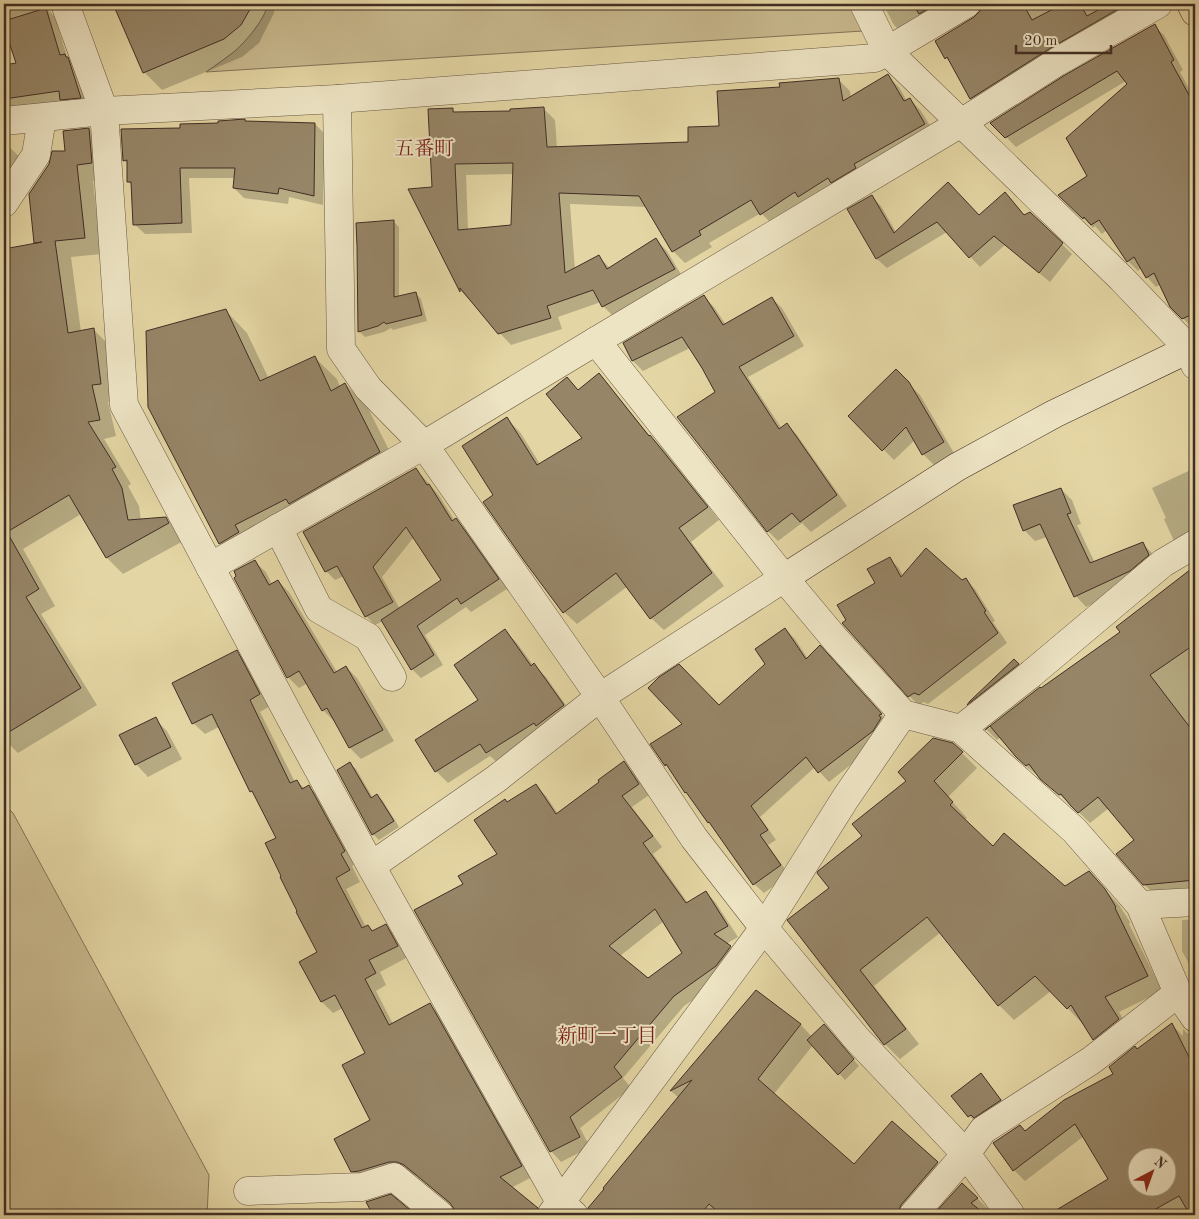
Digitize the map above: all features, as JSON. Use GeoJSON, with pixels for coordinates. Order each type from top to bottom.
{"type":"FeatureCollection","features":[{"type":"Feature","properties":{"kind":"main road"},"geometry":{"type":"LineString","coordinates":[[1191,4],[1195,12]]}},
{"type":"Feature","properties":{"kind":"street"},"geometry":{"type":"LineString","coordinates":[[65,4],[104,111],[124,405],[371,866],[562,1211],[764,928],[844,799],[904,714]]}},
{"type":"Feature","properties":{"kind":"street"},"geometry":{"type":"LineString","coordinates":[[371,866],[496,779],[600,697],[957,467],[1054,414],[1193,353],[1121,278],[887,51],[864,4]]}},
{"type":"Feature","properties":{"kind":"street"},"geometry":{"type":"LineString","coordinates":[[4,121],[104,111],[337,99],[875,58],[966,4]]}},
{"type":"Feature","properties":{"kind":"street"},"geometry":{"type":"LineString","coordinates":[[210,567],[424,445],[962,123],[1057,62],[1158,4]]}},
{"type":"Feature","properties":{"kind":"street"},"geometry":{"type":"LineString","coordinates":[[337,99],[341,348],[368,388],[424,445],[600,697],[694,838],[764,928],[858,1039],[966,1154],[1011,1215]]}},
{"type":"Feature","properties":{"kind":"street"},"geometry":{"type":"LineString","coordinates":[[4,203],[36,155],[42,118]]}},
{"type":"Feature","properties":{"kind":"street"},"geometry":{"type":"LineString","coordinates":[[596,341],[784,578],[835,639],[904,714],[961,729],[1074,830],[1140,906],[1178,993],[1195,1018]]}},
{"type":"Feature","properties":{"kind":"street"},"geometry":{"type":"LineString","coordinates":[[278,528],[319,609],[368,637],[392,677]]}},
{"type":"Feature","properties":{"kind":"street"},"geometry":{"type":"LineString","coordinates":[[961,729],[1031,674],[1163,563],[1195,544]]}},
{"type":"Feature","properties":{"kind":"street"},"geometry":{"type":"LineString","coordinates":[[1140,906],[1195,902]]}},
{"type":"Feature","properties":{"kind":"street"},"geometry":{"type":"LineString","coordinates":[[913,1215],[966,1154],[983,1130],[1092,1060],[1178,993]]}},
{"type":"Feature","properties":{"kind":"street"},"geometry":{"type":"LineString","coordinates":[[248,1191],[362,1187],[394,1176],[440,1215]]}},
{"type":"Feature","properties":{"kind":"shaded area"},"geometry":{"type":"Polygon","coordinates":[[[268,4],[849,4],[863,31],[206,72],[235,51],[245,41],[259,23],[268,4]]]}},
{"type":"Feature","properties":{"kind":"shaded area"},"geometry":{"type":"Polygon","coordinates":[[[4,804],[13,813],[209,1175],[207,1215],[4,1215],[4,804]]]}},
{"type":"Feature","properties":{"kind":"building"},"geometry":{"type":"Polygon","coordinates":[[[113,4],[253,4],[241,25],[224,39],[143,73],[113,4]]]}},
{"type":"Feature","properties":{"kind":"building"},"geometry":{"type":"Polygon","coordinates":[[[913,4],[936,4],[919,14],[913,4]]]}},
{"type":"Feature","properties":{"kind":"building"},"geometry":{"type":"Polygon","coordinates":[[[982,4],[1023,4],[1032,20],[1063,4],[1080,4],[1087,16],[1109,4],[1127,4],[1049,49],[970,99],[947,57],[945,59],[935,41],[974,17],[980,11],[982,4]]]}},
{"type":"Feature","properties":{"kind":"building"},"geometry":{"type":"Polygon","coordinates":[[[46,8],[60,55],[65,54],[68,57],[81,98],[60,100],[59,91],[4,99],[4,65],[16,63],[4,27],[4,21],[46,8]]]}},
{"type":"Feature","properties":{"kind":"building"},"geometry":{"type":"Polygon","coordinates":[[[1155,24],[1174,60],[1171,62],[1195,106],[1195,313],[1182,319],[1170,307],[1154,273],[1146,278],[1134,257],[1127,262],[1099,220],[1091,225],[1058,195],[1087,176],[1066,138],[1127,84],[1117,71],[1005,138],[990,123],[1065,75],[1155,24]]]}},
{"type":"Feature","properties":{"kind":"building"},"geometry":{"type":"Polygon","coordinates":[[[888,74],[904,101],[910,98],[925,124],[854,164],[856,168],[831,183],[828,178],[798,197],[795,192],[760,215],[751,200],[699,231],[701,235],[672,252],[639,196],[559,193],[565,273],[599,255],[607,269],[656,238],[675,269],[602,307],[593,290],[547,306],[551,318],[498,334],[460,288],[460,292],[408,189],[432,187],[428,109],[453,108],[453,112],[510,111],[510,109],[544,107],[547,147],[688,142],[688,127],[719,126],[717,91],[780,87],[779,83],[839,78],[843,101],[888,74]],[[513,163],[455,164],[458,230],[511,225],[513,163]]]}},
{"type":"Feature","properties":{"kind":"building"},"geometry":{"type":"Polygon","coordinates":[[[245,119],[245,121],[315,123],[314,196],[279,188],[278,194],[233,188],[235,168],[180,168],[182,223],[133,225],[131,182],[127,182],[127,160],[123,161],[121,129],[180,128],[180,124],[218,123],[218,121],[245,119]]]}},
{"type":"Feature","properties":{"kind":"building"},"geometry":{"type":"Polygon","coordinates":[[[89,128],[92,163],[77,165],[85,238],[55,241],[68,333],[94,328],[101,384],[92,385],[100,420],[88,422],[116,467],[112,469],[122,488],[128,520],[166,517],[169,523],[106,558],[69,495],[7,532],[39,589],[26,597],[81,688],[4,735],[4,249],[42,242],[34,243],[29,194],[49,164],[52,151],[65,151],[63,131],[89,128]]]}},
{"type":"Feature","properties":{"kind":"building"},"geometry":{"type":"Polygon","coordinates":[[[948,182],[979,215],[1005,192],[1024,215],[1030,212],[1063,243],[1039,273],[994,236],[969,258],[937,222],[876,259],[847,209],[872,195],[894,233],[948,182]]]}},
{"type":"Feature","properties":{"kind":"building"},"geometry":{"type":"Polygon","coordinates":[[[394,220],[394,297],[416,292],[422,315],[386,324],[384,322],[378,326],[358,332],[356,223],[394,220]]]}},
{"type":"Feature","properties":{"kind":"building"},"geometry":{"type":"Polygon","coordinates":[[[704,295],[723,325],[772,297],[794,336],[739,367],[779,429],[787,423],[837,495],[800,522],[792,513],[767,532],[677,417],[715,392],[682,337],[632,361],[623,343],[704,295]]]}},
{"type":"Feature","properties":{"kind":"building"},"geometry":{"type":"Polygon","coordinates":[[[226,309],[260,381],[315,356],[331,391],[345,383],[380,452],[289,504],[286,499],[235,525],[239,532],[219,544],[148,407],[146,331],[226,309]]]}},
{"type":"Feature","properties":{"kind":"building"},"geometry":{"type":"Polygon","coordinates":[[[896,369],[909,382],[944,442],[922,455],[906,427],[882,451],[848,416],[896,369]]]}},
{"type":"Feature","properties":{"kind":"building"},"geometry":{"type":"Polygon","coordinates":[[[599,373],[708,507],[679,528],[712,573],[650,619],[616,573],[563,613],[483,502],[493,495],[462,446],[507,417],[537,465],[582,438],[546,394],[567,377],[578,390],[599,373]]]}},
{"type":"Feature","properties":{"kind":"building"},"geometry":{"type":"Polygon","coordinates":[[[416,468],[427,485],[429,484],[452,521],[456,518],[499,579],[461,604],[457,598],[417,626],[434,655],[411,670],[381,620],[441,580],[406,527],[373,567],[393,602],[365,617],[337,566],[325,572],[303,532],[416,468]]]}},
{"type":"Feature","properties":{"kind":"building"},"geometry":{"type":"Polygon","coordinates":[[[1061,488],[1071,513],[1067,514],[1090,563],[1143,542],[1149,555],[1130,571],[1074,597],[1040,524],[1023,531],[1013,505],[1061,488]]]}},
{"type":"Feature","properties":{"kind":"building"},"geometry":{"type":"Polygon","coordinates":[[[926,548],[962,580],[966,578],[986,611],[984,612],[998,633],[919,695],[914,693],[908,697],[842,623],[846,620],[837,605],[875,583],[867,569],[890,557],[901,577],[926,548]]]}},
{"type":"Feature","properties":{"kind":"building"},"geometry":{"type":"Polygon","coordinates":[[[255,560],[269,585],[278,580],[334,673],[346,666],[383,730],[349,748],[327,708],[322,711],[299,671],[287,678],[234,578],[236,576],[234,571],[255,560]]]}},
{"type":"Feature","properties":{"kind":"building"},"geometry":{"type":"Polygon","coordinates":[[[1195,566],[1195,644],[1150,675],[1195,734],[1195,880],[1143,885],[1116,854],[1134,840],[1098,797],[1078,813],[1061,794],[1059,795],[1040,779],[1029,764],[1026,766],[1016,757],[990,726],[1040,687],[1120,632],[1116,627],[1195,566]]]}},
{"type":"Feature","properties":{"kind":"building"},"geometry":{"type":"Polygon","coordinates":[[[785,628],[806,659],[820,645],[882,714],[879,715],[881,718],[873,731],[818,773],[806,757],[751,806],[768,830],[760,835],[781,865],[753,885],[709,822],[685,793],[650,744],[682,724],[648,688],[659,677],[679,664],[719,705],[765,664],[755,649],[785,628]]]}},
{"type":"Feature","properties":{"kind":"building"},"geometry":{"type":"Polygon","coordinates":[[[505,629],[531,666],[534,663],[564,705],[536,726],[534,723],[486,753],[480,744],[435,772],[415,740],[478,700],[454,665],[505,629]]]}},
{"type":"Feature","properties":{"kind":"building"},"geometry":{"type":"Polygon","coordinates":[[[237,650],[260,694],[250,700],[290,783],[297,780],[302,789],[309,785],[345,851],[341,854],[350,870],[336,878],[362,928],[368,925],[372,931],[386,924],[398,946],[369,960],[376,973],[365,979],[389,1025],[430,1003],[522,1166],[500,1177],[538,1208],[536,1215],[455,1215],[450,1203],[404,1165],[397,1162],[389,1162],[351,1172],[334,1139],[370,1120],[342,1065],[365,1053],[335,995],[321,1002],[299,962],[317,952],[296,912],[265,843],[276,838],[252,791],[250,792],[212,714],[192,724],[172,683],[237,650]]]}},
{"type":"Feature","properties":{"kind":"building"},"geometry":{"type":"Polygon","coordinates":[[[1014,659],[1019,664],[967,705],[970,701],[1014,659]]]}},
{"type":"Feature","properties":{"kind":"building"},"geometry":{"type":"Polygon","coordinates":[[[156,717],[171,747],[135,765],[119,735],[156,717]]]}},
{"type":"Feature","properties":{"kind":"building"},"geometry":{"type":"Polygon","coordinates":[[[933,738],[953,743],[963,752],[934,781],[953,802],[950,805],[993,846],[1004,833],[1065,886],[1089,871],[1105,889],[1116,907],[1148,976],[1105,997],[1119,1019],[1093,1040],[1071,1005],[1067,1009],[1035,976],[998,1006],[927,917],[860,970],[906,1029],[884,1045],[787,920],[829,888],[817,873],[818,871],[862,836],[852,824],[906,781],[898,772],[933,738]]]}},
{"type":"Feature","properties":{"kind":"building"},"geometry":{"type":"Polygon","coordinates":[[[624,761],[639,784],[622,796],[653,836],[643,843],[686,903],[706,891],[728,926],[714,934],[731,946],[716,966],[674,996],[614,1067],[622,1077],[570,1117],[580,1137],[550,1152],[414,910],[463,884],[458,876],[497,854],[474,820],[505,799],[507,802],[536,784],[556,814],[599,782],[598,780],[624,761]],[[655,909],[609,946],[648,978],[682,953],[655,909]]]}},
{"type":"Feature","properties":{"kind":"building"},"geometry":{"type":"Polygon","coordinates":[[[350,762],[371,798],[377,794],[394,821],[372,835],[337,770],[350,762]]]}},
{"type":"Feature","properties":{"kind":"building"},"geometry":{"type":"Polygon","coordinates":[[[756,990],[801,1024],[758,1079],[854,1164],[892,1121],[938,1162],[901,1205],[898,1215],[722,1215],[709,1204],[700,1215],[589,1215],[588,1208],[603,1188],[692,1080],[670,1091],[756,990]]]}},
{"type":"Feature","properties":{"kind":"building"},"geometry":{"type":"Polygon","coordinates":[[[1172,1023],[1195,1069],[1195,1215],[1190,1215],[1179,1196],[1145,1215],[1048,1215],[1108,1179],[1075,1124],[1013,1171],[993,1143],[1020,1125],[1025,1131],[1064,1100],[1113,1074],[1109,1067],[1135,1046],[1137,1049],[1172,1023]]]}},
{"type":"Feature","properties":{"kind":"building"},"geometry":{"type":"Polygon","coordinates":[[[824,1024],[854,1059],[838,1075],[807,1040],[824,1024]]]}},
{"type":"Feature","properties":{"kind":"building"},"geometry":{"type":"Polygon","coordinates":[[[981,1073],[1001,1100],[974,1118],[971,1115],[968,1117],[951,1096],[981,1073]]]}},
{"type":"Feature","properties":{"kind":"building"},"geometry":{"type":"Polygon","coordinates":[[[962,1183],[978,1198],[971,1203],[986,1215],[933,1215],[962,1183]]]}},
{"type":"Feature","properties":{"kind":"building"},"geometry":{"type":"Polygon","coordinates":[[[391,1194],[416,1215],[373,1215],[366,1202],[391,1194]]]}},
{"type":"Feature","properties":{"kind":"district","name":"五番町"},"geometry":{"type":"Point","coordinates":[424,148]}},
{"type":"Feature","properties":{"kind":"district","name":"新町一丁目"},"geometry":{"type":"Point","coordinates":[607,1035]}}]}
